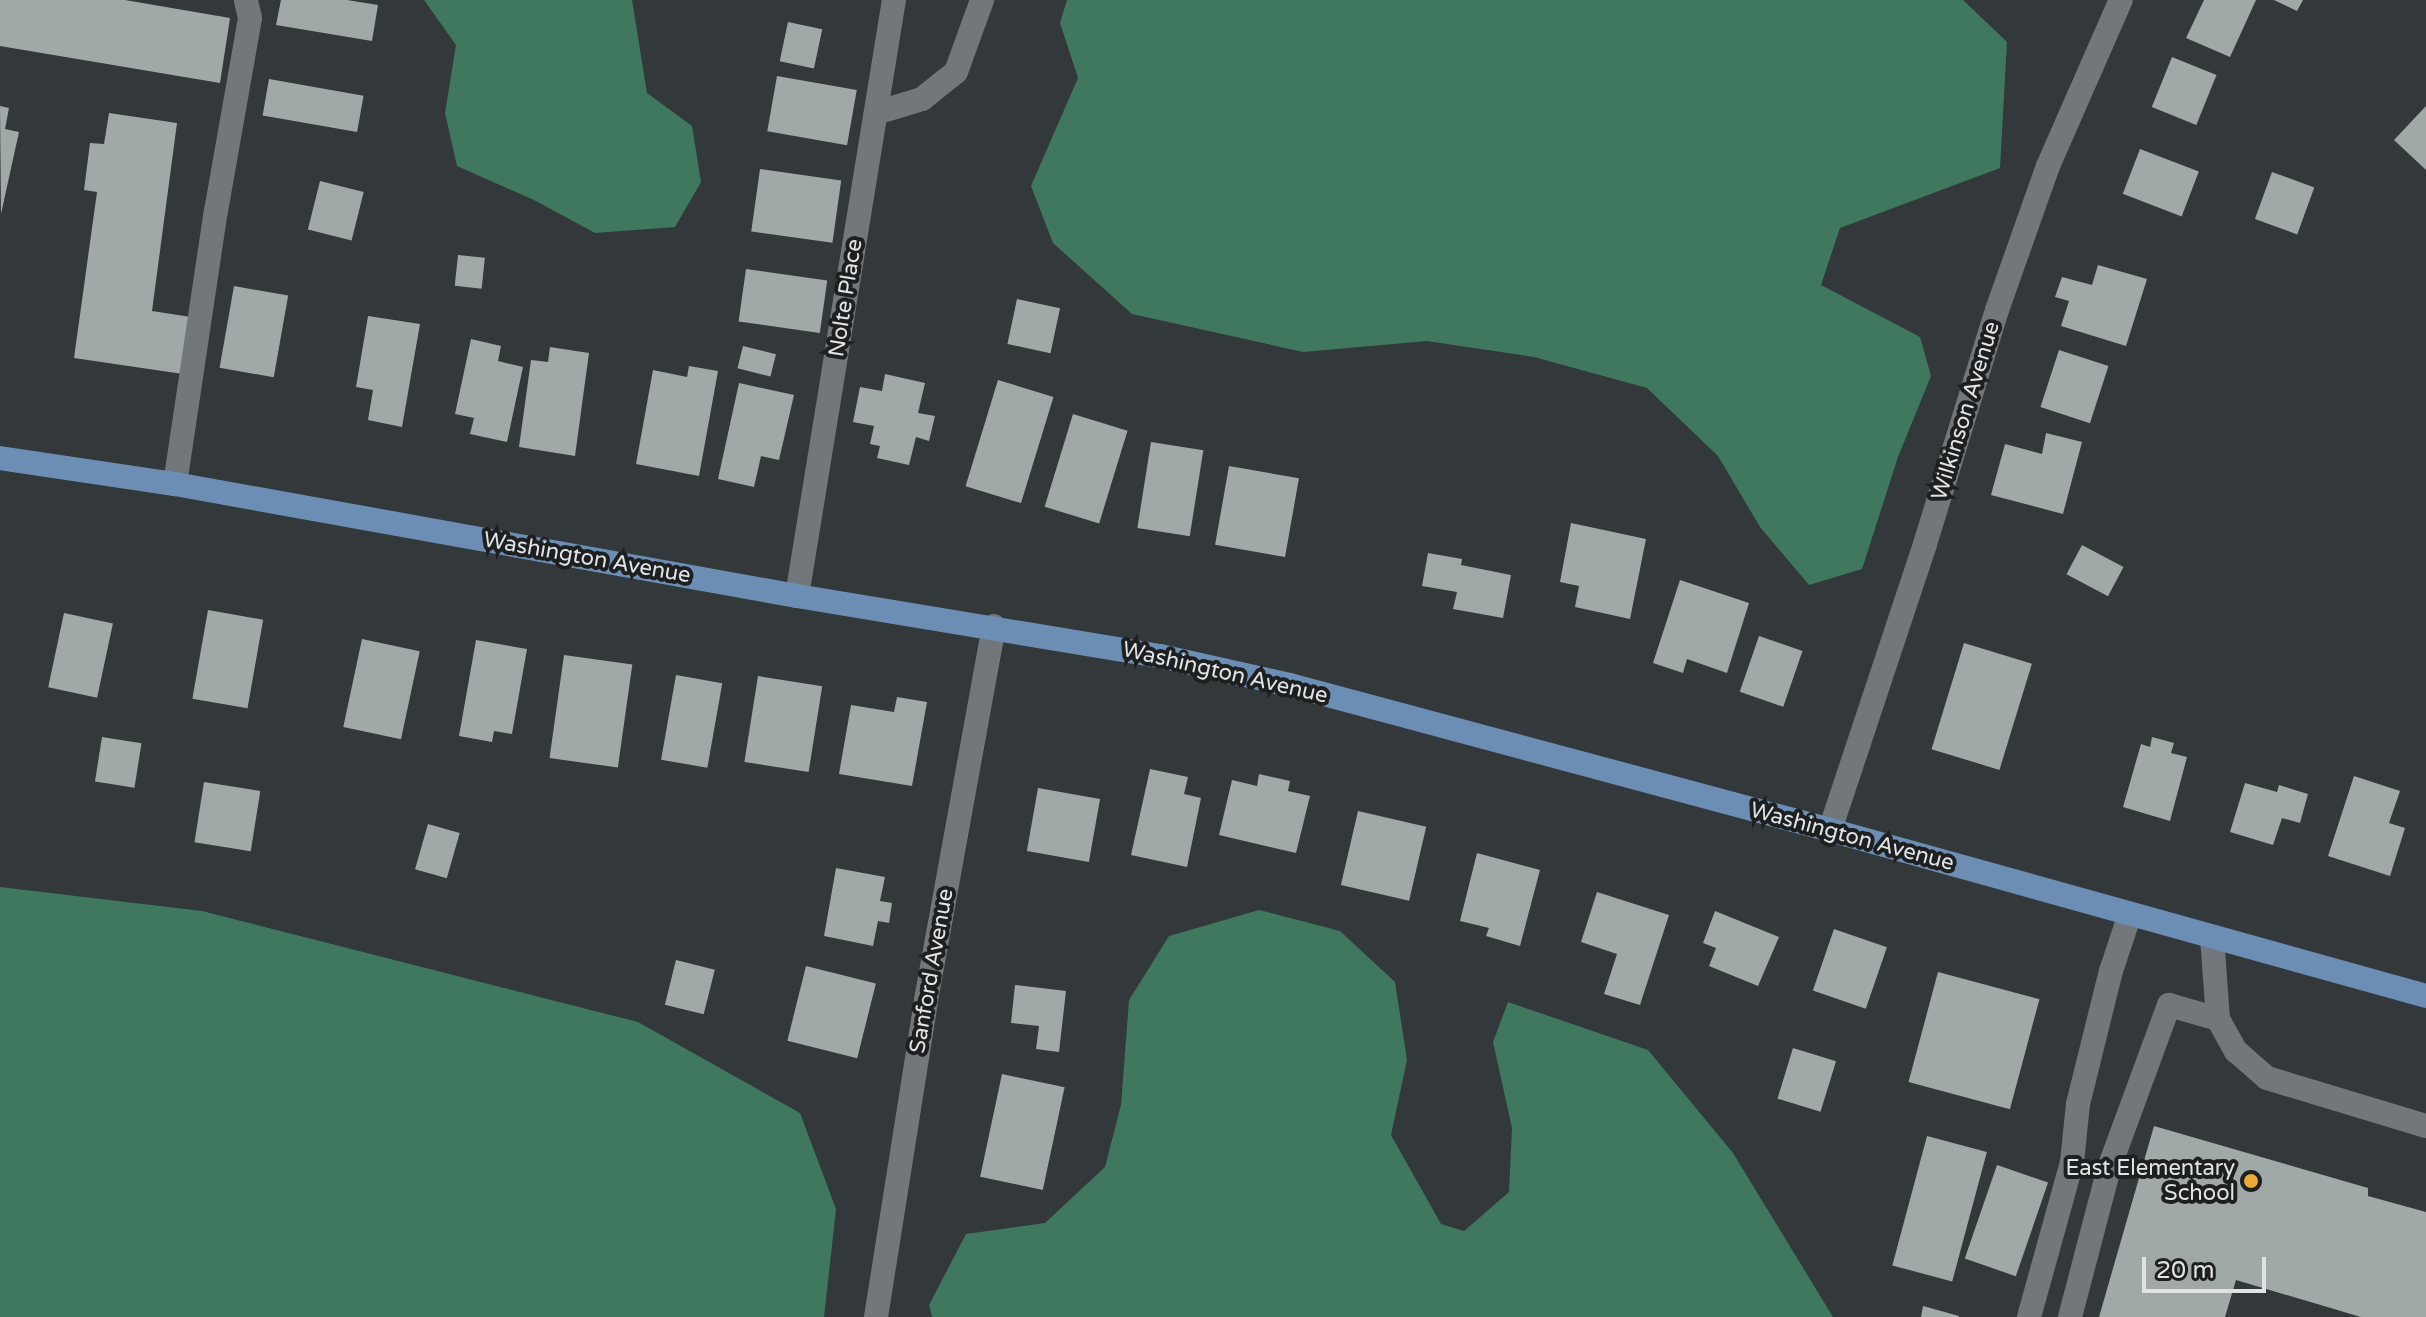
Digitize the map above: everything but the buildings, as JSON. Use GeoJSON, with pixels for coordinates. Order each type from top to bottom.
{"type":"FeatureCollection","features":[{"type":"Feature","properties":{"kind":"main road","name":"Washington Avenue"},"geometry":{"type":"LineString","coordinates":[[0,458],[175,484],[797,596],[994,626],[1160,656],[1290,685],[1830,830],[2426,996]]}},
{"type":"Feature","properties":{"kind":"street"},"geometry":{"type":"LineString","coordinates":[[175,484],[216,211],[250,18],[246,0]]}},
{"type":"Feature","properties":{"kind":"street","name":"Nolte Place"},"geometry":{"type":"LineString","coordinates":[[797,596],[894,0]]}},
{"type":"Feature","properties":{"kind":"street"},"geometry":{"type":"LineString","coordinates":[[876,113],[922,99],[956,72],[982,0]]}},
{"type":"Feature","properties":{"kind":"street","name":"Wilkinson Avenue"},"geometry":{"type":"LineString","coordinates":[[1830,830],[1925,544],[1997,310],[2048,166],[2121,0]]}},
{"type":"Feature","properties":{"kind":"street","name":"Sanford Avenue"},"geometry":{"type":"LineString","coordinates":[[876,1317],[926,1000],[994,626]]}},
{"type":"Feature","properties":{"kind":"street"},"geometry":{"type":"LineString","coordinates":[[2029,1317],[2072,1162],[2078,1104],[2111,971],[2130,914]]}},
{"type":"Feature","properties":{"kind":"street"},"geometry":{"type":"LineString","coordinates":[[2212,937],[2218,1019],[2236,1051],[2267,1078],[2426,1126]]}},
{"type":"Feature","properties":{"kind":"street"},"geometry":{"type":"LineString","coordinates":[[2070,1317],[2109,1168],[2169,1005],[2218,1019]]}},
{"type":"Feature","properties":{"kind":"green space"},"geometry":{"type":"Polygon","coordinates":[[[424,0],[632,0],[647,93],[692,126],[701,182],[675,227],[595,233],[534,200],[457,166],[445,113],[456,45],[424,0]]]}},
{"type":"Feature","properties":{"kind":"green space"},"geometry":{"type":"Polygon","coordinates":[[[1067,0],[1963,0],[2007,42],[2000,168],[1840,228],[1821,285],[1920,337],[1931,376],[1898,457],[1862,569],[1809,585],[1760,527],[1718,456],[1647,388],[1534,357],[1427,341],[1303,352],[1132,314],[1053,243],[1031,186],[1078,78],[1060,23],[1067,0]]]}},
{"type":"Feature","properties":{"kind":"green space"},"geometry":{"type":"Polygon","coordinates":[[[0,887],[202,911],[638,1022],[800,1113],[836,1209],[824,1317],[0,1317],[0,887]]]}},
{"type":"Feature","properties":{"kind":"green space"},"geometry":{"type":"Polygon","coordinates":[[[1259,910],[1340,931],[1395,982],[1407,1060],[1391,1135],[1441,1224],[1464,1231],[1509,1192],[1512,1128],[1493,1042],[1508,1002],[1648,1050],[1733,1153],[1833,1317],[932,1317],[929,1305],[966,1234],[1045,1223],[1105,1167],[1121,1105],[1129,1000],[1169,936],[1259,910]]]}},
{"type":"Feature","properties":{"kind":"place","name":"East Elementary School"},"geometry":{"type":"Point","coordinates":[2251,1181]}}]}
